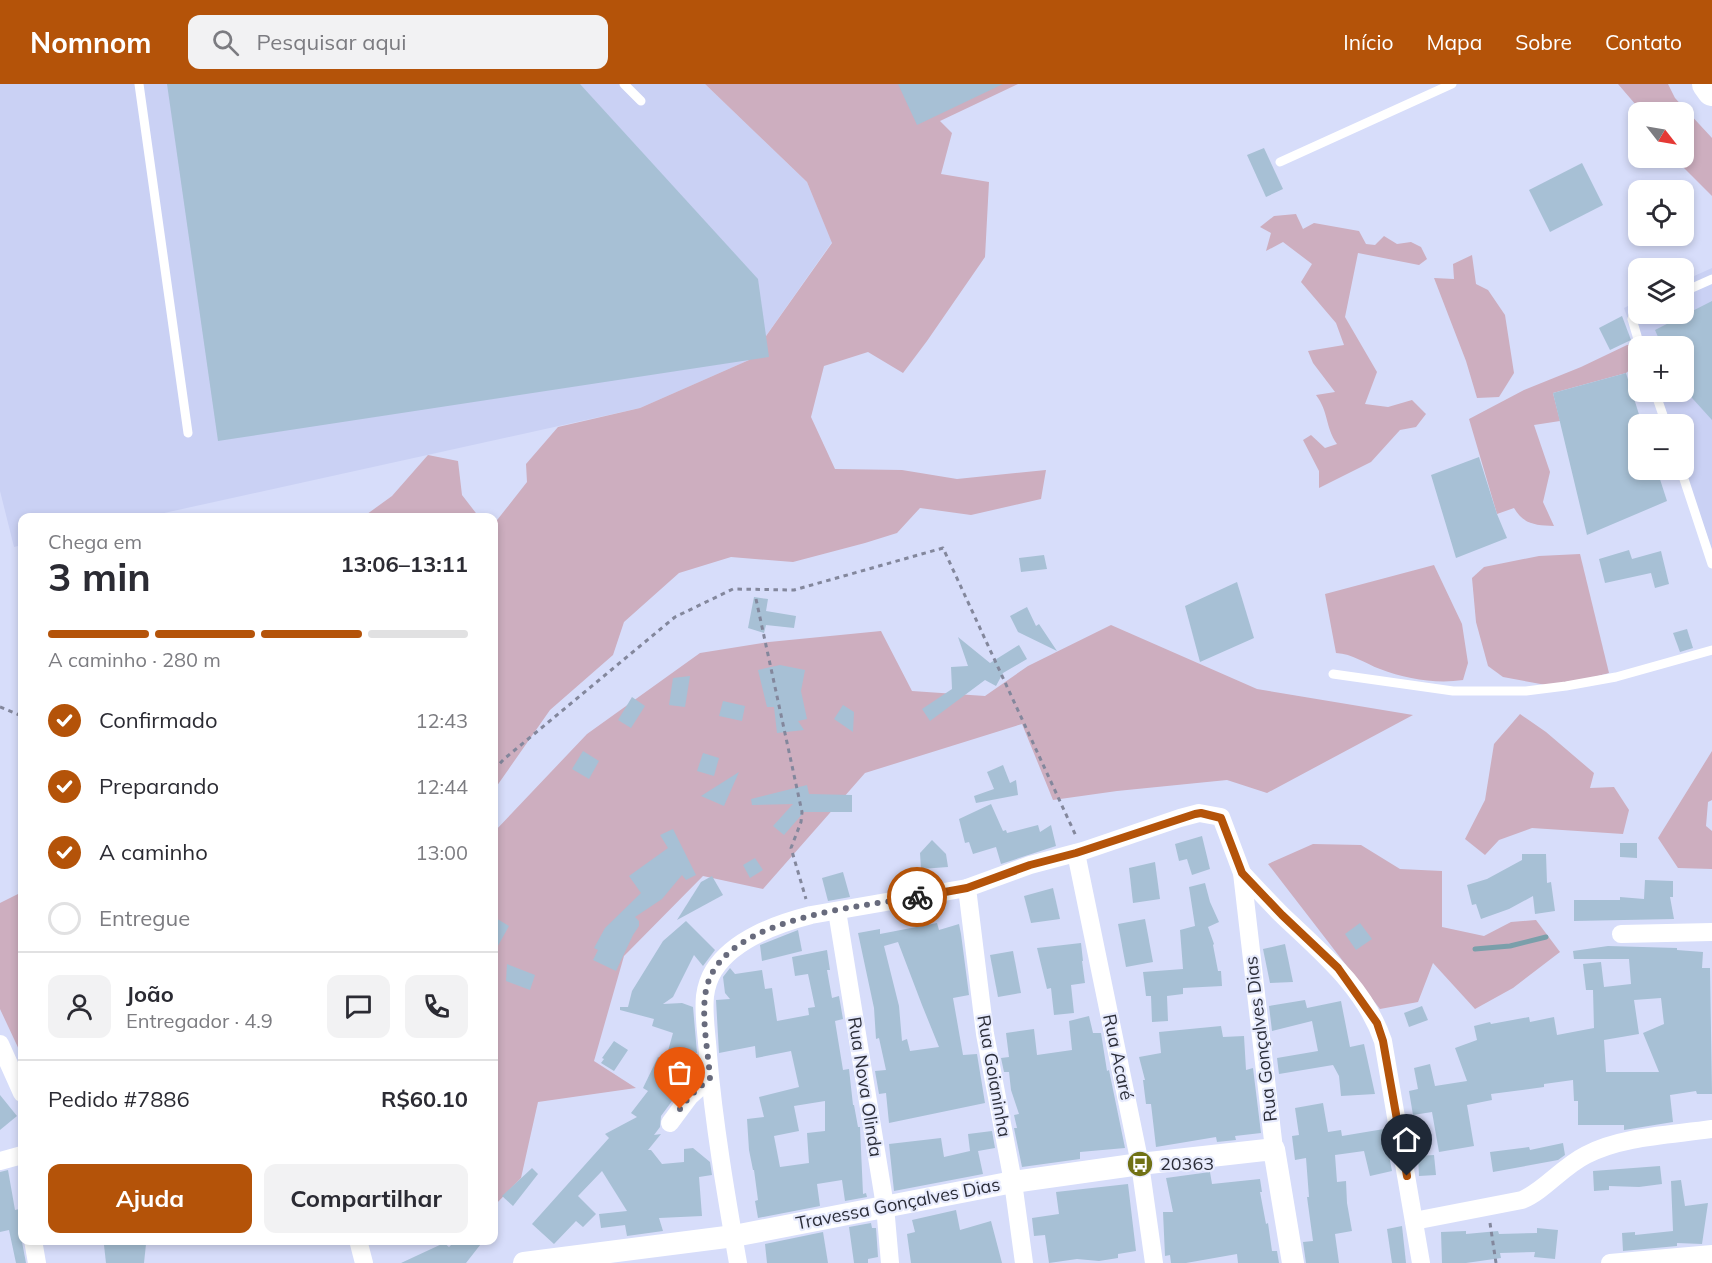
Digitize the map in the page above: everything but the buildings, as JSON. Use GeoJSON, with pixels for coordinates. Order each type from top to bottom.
{"type":"FeatureCollection","features":[{"type":"Feature","properties":{"kind":"highway"},"geometry":{"type":"LineString","coordinates":[[1707,84],[1712,91]]}},
{"type":"Feature","properties":{"kind":"street","name":"Rua Gonçalves Dias"},"geometry":{"type":"LineString","coordinates":[[1079,852],[1195,814],[1201,813],[1221,818],[1242,873],[1274,1149],[1293,1263]]}},
{"type":"Feature","properties":{"kind":"street"},"geometry":{"type":"LineString","coordinates":[[738,1263],[710,1078],[705,996],[713,971],[722,960],[756,935],[811,915],[967,888],[1030,865],[1079,852]]}},
{"type":"Feature","properties":{"kind":"street","name":"Rua Acaré"},"geometry":{"type":"LineString","coordinates":[[1079,852],[1140,1164],[1154,1263]]}},
{"type":"Feature","properties":{"kind":"street"},"geometry":{"type":"LineString","coordinates":[[1242,873],[1338,968],[1377,1023],[1383,1041],[1421,1263]]}},
{"type":"Feature","properties":{"kind":"street","name":"Rua Goianinha"},"geometry":{"type":"LineString","coordinates":[[967,888],[985,1034],[1013,1182],[1024,1263]]}},
{"type":"Feature","properties":{"kind":"street","name":"Rua Nova Olinda"},"geometry":{"type":"LineString","coordinates":[[837,911],[885,1206],[890,1263]]}},
{"type":"Feature","properties":{"kind":"street"},"geometry":{"type":"LineString","coordinates":[[1621,934],[1712,932]]}},
{"type":"Feature","properties":{"kind":"street"},"geometry":{"type":"LineString","coordinates":[[0,1044],[18,1085]]}},
{"type":"Feature","properties":{"kind":"street"},"geometry":{"type":"LineString","coordinates":[[670,1123],[690,1096],[710,1078]]}},
{"type":"Feature","properties":{"kind":"street"},"geometry":{"type":"LineString","coordinates":[[1414,1221],[1531,1197],[1560,1172],[1584,1156],[1610,1144],[1712,1129]]}},
{"type":"Feature","properties":{"kind":"street","name":"Travessa Gonçalves Dias"},"geometry":{"type":"LineString","coordinates":[[524,1263],[734,1236],[1013,1182],[1140,1164],[1274,1149]]}},
{"type":"Feature","properties":{"kind":"street"},"geometry":{"type":"LineString","coordinates":[[0,1161],[18,1156]]}},
{"type":"Feature","properties":{"kind":"street"},"geometry":{"type":"LineString","coordinates":[[34,1245],[37,1263]]}},
{"type":"Feature","properties":{"kind":"street"},"geometry":{"type":"LineString","coordinates":[[359,1245],[364,1263]]}},
{"type":"Feature","properties":{"kind":"street"},"geometry":{"type":"LineString","coordinates":[[1610,1263],[1712,1254]]}},
{"type":"Feature","properties":{"kind":"lane"},"geometry":{"type":"LineString","coordinates":[[139,84],[188,433]]}},
{"type":"Feature","properties":{"kind":"lane"},"geometry":{"type":"LineString","coordinates":[[624,84],[641,101]]}},
{"type":"Feature","properties":{"kind":"lane"},"geometry":{"type":"LineString","coordinates":[[1280,162],[1452,84]]}},
{"type":"Feature","properties":{"kind":"lane"},"geometry":{"type":"LineString","coordinates":[[1694,287],[1712,279]]}},
{"type":"Feature","properties":{"kind":"lane"},"geometry":{"type":"LineString","coordinates":[[1684,480],[1712,564]]}},
{"type":"Feature","properties":{"kind":"lane"},"geometry":{"type":"LineString","coordinates":[[1333,674],[1453,691],[1526,691],[1616,677],[1712,650]]}},
{"type":"Feature","properties":{"kind":"path"},"geometry":{"type":"LineString","coordinates":[[498,766],[675,617],[733,589],[794,590],[943,548],[1079,852]]}},
{"type":"Feature","properties":{"kind":"path"},"geometry":{"type":"LineString","coordinates":[[756,599],[802,812],[801,822],[791,848],[811,915]]}},
{"type":"Feature","properties":{"kind":"path"},"geometry":{"type":"LineString","coordinates":[[0,707],[18,714]]}},
{"type":"Feature","properties":{"kind":"path"},"geometry":{"type":"LineString","coordinates":[[1487,1207],[1496,1263]]}},
{"type":"Feature","properties":{"kind":"shaded area"},"geometry":{"type":"Polygon","coordinates":[[[0,84],[705,84],[807,182],[832,242],[749,360],[640,408],[164,513],[18,513],[18,546],[14,547],[0,491],[0,84]]]}},
{"type":"Feature","properties":{"kind":"shaded area"},"geometry":{"type":"Polygon","coordinates":[[[705,84],[1018,84],[940,121],[952,133],[941,174],[989,182],[985,257],[903,373],[868,352],[824,366],[811,417],[835,469],[902,470],[957,479],[1046,470],[1041,499],[971,515],[920,508],[897,533],[865,543],[793,562],[731,557],[679,573],[624,622],[613,655],[550,710],[498,784],[498,519],[527,482],[526,464],[558,427],[640,408],[749,360],[832,243],[807,182],[705,84]]]}},
{"type":"Feature","properties":{"kind":"shaded area"},"geometry":{"type":"Polygon","coordinates":[[[1618,84],[1668,84],[1679,102],[1633,102],[1618,84]]]}},
{"type":"Feature","properties":{"kind":"shaded area"},"geometry":{"type":"Polygon","coordinates":[[[1694,119],[1712,138],[1712,196],[1684,168],[1694,168],[1694,119]]]}},
{"type":"Feature","properties":{"kind":"shaded area"},"geometry":{"type":"Polygon","coordinates":[[[1296,214],[1303,229],[1314,223],[1359,231],[1366,244],[1375,245],[1384,236],[1397,244],[1411,242],[1421,247],[1427,259],[1419,265],[1358,253],[1345,317],[1377,372],[1365,404],[1388,407],[1412,400],[1426,414],[1416,427],[1400,430],[1371,462],[1319,488],[1319,471],[1303,440],[1311,435],[1325,448],[1337,444],[1316,395],[1335,392],[1313,363],[1308,351],[1344,345],[1336,323],[1301,282],[1312,264],[1283,242],[1266,251],[1271,233],[1260,227],[1274,216],[1296,214]]]}},
{"type":"Feature","properties":{"kind":"shaded area"},"geometry":{"type":"Polygon","coordinates":[[[1472,255],[1476,284],[1488,290],[1505,315],[1514,373],[1499,397],[1477,398],[1466,361],[1434,278],[1454,279],[1453,264],[1472,255]]]}},
{"type":"Feature","properties":{"kind":"shaded area"},"geometry":{"type":"Polygon","coordinates":[[[1712,268],[1712,549],[1687,480],[1694,480],[1694,414],[1663,414],[1658,402],[1694,402],[1694,336],[1634,336],[1630,324],[1694,324],[1694,276],[1712,268]]]}},
{"type":"Feature","properties":{"kind":"shaded area"},"geometry":{"type":"Polygon","coordinates":[[[1628,306],[1628,319],[1624,308],[1628,306]]]}},
{"type":"Feature","properties":{"kind":"shaded area"},"geometry":{"type":"Polygon","coordinates":[[[1627,345],[1628,371],[1553,393],[1560,421],[1534,425],[1550,472],[1543,502],[1554,526],[1526,521],[1514,508],[1497,514],[1469,419],[1524,390],[1627,345]]]}},
{"type":"Feature","properties":{"kind":"shaded area"},"geometry":{"type":"Polygon","coordinates":[[[428,455],[458,461],[462,495],[476,513],[369,513],[392,496],[428,455]]]}},
{"type":"Feature","properties":{"kind":"shaded area"},"geometry":{"type":"Polygon","coordinates":[[[1580,554],[1609,673],[1557,687],[1503,677],[1488,666],[1476,622],[1472,578],[1484,567],[1539,556],[1580,554]]]}},
{"type":"Feature","properties":{"kind":"shaded area"},"geometry":{"type":"Polygon","coordinates":[[[1434,565],[1462,624],[1468,663],[1463,680],[1432,681],[1400,676],[1348,655],[1336,653],[1325,594],[1434,565]]]}},
{"type":"Feature","properties":{"kind":"shaded area"},"geometry":{"type":"Polygon","coordinates":[[[1111,625],[1257,689],[1413,715],[1267,793],[1227,780],[1053,800],[1022,724],[865,773],[763,889],[703,876],[624,956],[594,1061],[636,1088],[538,1102],[521,1178],[498,1202],[498,828],[587,734],[700,653],[769,642],[881,631],[912,691],[985,696],[1028,666],[1111,625]]]}},
{"type":"Feature","properties":{"kind":"shaded area"},"geometry":{"type":"Polygon","coordinates":[[[1520,714],[1546,732],[1594,773],[1590,788],[1614,787],[1629,810],[1623,834],[1532,828],[1499,840],[1485,855],[1465,839],[1485,800],[1494,744],[1520,714]]]}},
{"type":"Feature","properties":{"kind":"shaded area"},"geometry":{"type":"Polygon","coordinates":[[[1712,751],[1712,800],[1708,802],[1706,826],[1712,831],[1712,869],[1678,868],[1658,838],[1712,751]]]}},
{"type":"Feature","properties":{"kind":"shaded area"},"geometry":{"type":"Polygon","coordinates":[[[1313,844],[1361,845],[1400,869],[1442,871],[1442,927],[1484,936],[1511,922],[1536,920],[1560,952],[1513,988],[1475,1009],[1433,963],[1418,1002],[1380,1009],[1268,864],[1313,844]]]}},
{"type":"Feature","properties":{"kind":"shaded area"},"geometry":{"type":"Polygon","coordinates":[[[18,894],[18,1047],[0,1009],[0,903],[18,894]]]}},
{"type":"Feature","properties":{"kind":"waterway"},"geometry":{"type":"LineString","coordinates":[[1475,949],[1510,946],[1546,937]]}},
{"type":"Feature","properties":{"kind":"way so far"},"geometry":{"type":"LineString","coordinates":[[680,1109],[690,1096],[710,1078],[705,996],[713,971],[722,960],[756,935],[793,920],[917,897]]}},
{"type":"Feature","properties":{"kind":"place","name":"20363"},"geometry":{"type":"Point","coordinates":[1140,1164]}},
{"type":"Feature","properties":{"kind":"route"},"geometry":{"type":"LineString","coordinates":[[917,897],[967,888],[1030,865],[1076,853],[1195,814],[1201,813],[1204,816],[1221,818],[1242,873],[1338,968],[1377,1023],[1383,1041],[1407,1176]]}}]}
